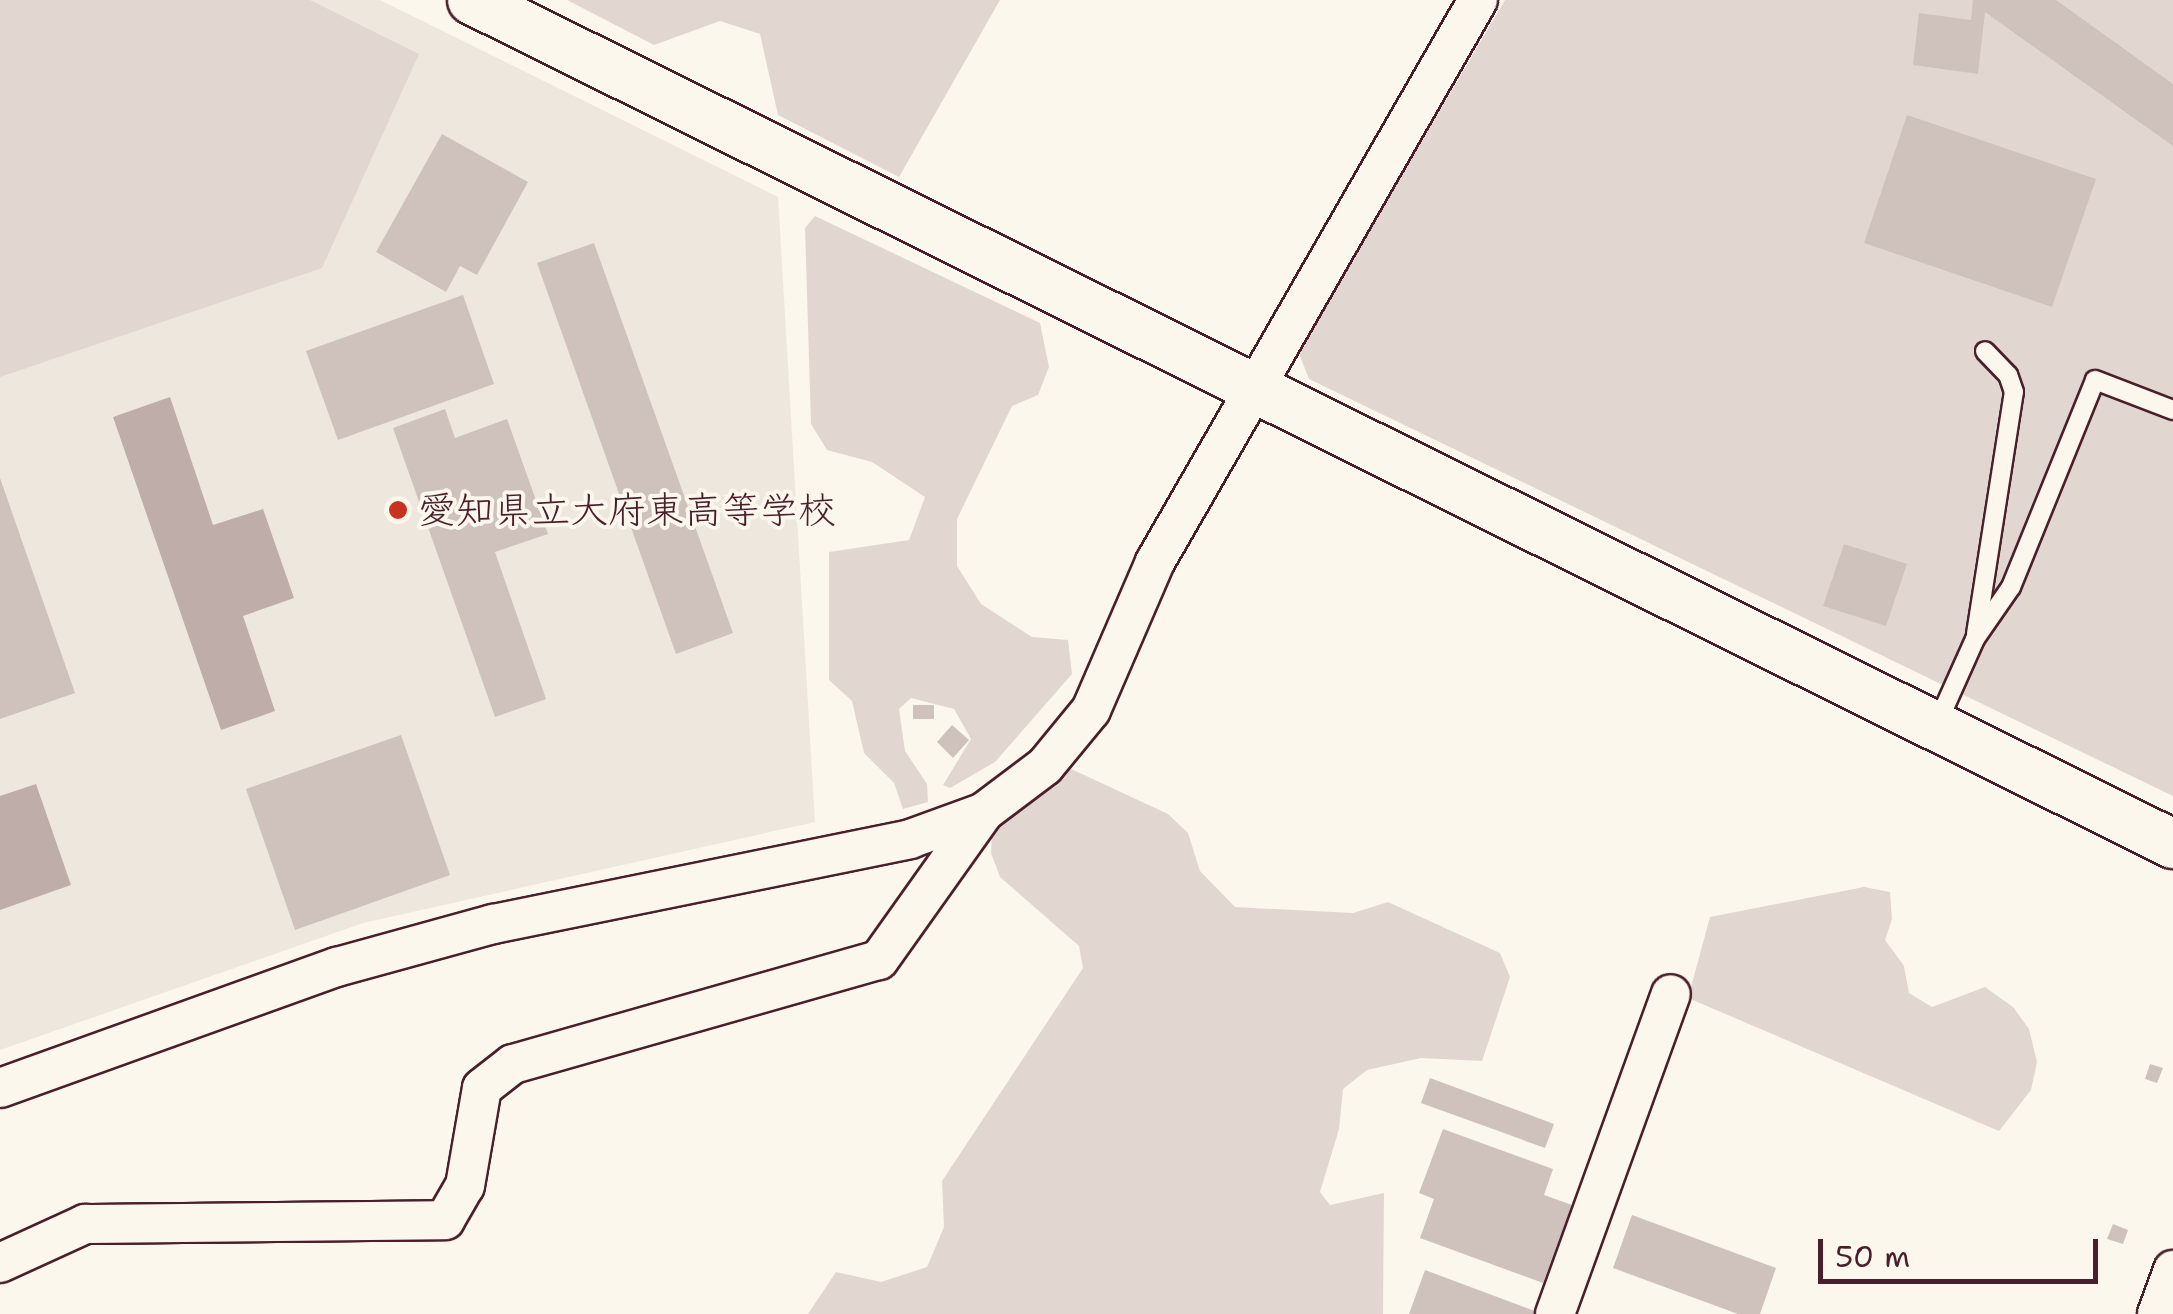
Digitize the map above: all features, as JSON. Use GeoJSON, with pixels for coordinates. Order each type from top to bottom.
{"type":"FeatureCollection","features":[{"type":"Feature","properties":{"kind":"street"},"geometry":{"type":"LineString","coordinates":[[472,0],[1258,386],[1935,729],[2173,844]]}},
{"type":"Feature","properties":{"kind":"street"},"geometry":{"type":"LineString","coordinates":[[0,1088],[337,966],[493,924],[910,839],[984,812],[1045,766],[1091,710],[1156,562],[1478,0]]}},
{"type":"Feature","properties":{"kind":"street"},"geometry":{"type":"LineString","coordinates":[[0,1263],[85,1224],[445,1220],[466,1186],[482,1088],[513,1064],[879,960],[984,812]]}},
{"type":"Feature","properties":{"kind":"street"},"geometry":{"type":"LineString","coordinates":[[1555,1314],[1671,994]]}},
{"type":"Feature","properties":{"kind":"street"},"geometry":{"type":"LineString","coordinates":[[2157,1314],[2173,1270]]}},
{"type":"Feature","properties":{"kind":"lane"},"geometry":{"type":"LineString","coordinates":[[1975,640],[2014,392],[2008,375],[1985,351]]}},
{"type":"Feature","properties":{"kind":"lane"},"geometry":{"type":"LineString","coordinates":[[1935,729],[1975,640],[2011,587],[2095,380],[2173,410]]}},
{"type":"Feature","properties":{"kind":"shaded area","name":"愛知県立大府東高等学校"},"geometry":{"type":"Polygon","coordinates":[[[0,0],[380,0],[778,197],[815,822],[363,923],[0,1050],[0,0]]]}},
{"type":"Feature","properties":{"kind":"shaded area"},"geometry":{"type":"Polygon","coordinates":[[[0,0],[310,0],[419,54],[322,268],[0,377],[0,0]]]}},
{"type":"Feature","properties":{"kind":"shaded area"},"geometry":{"type":"Polygon","coordinates":[[[567,0],[1000,0],[899,177],[778,115],[760,34],[720,21],[654,45],[567,0]]]}},
{"type":"Feature","properties":{"kind":"shaded area"},"geometry":{"type":"Polygon","coordinates":[[[1505,0],[2173,0],[2173,796],[1309,379],[1298,351],[1505,0]]]}},
{"type":"Feature","properties":{"kind":"shaded area"},"geometry":{"type":"Polygon","coordinates":[[[815,216],[1040,323],[1049,367],[1038,395],[1012,406],[957,519],[957,566],[981,604],[1032,637],[1068,640],[1072,674],[995,762],[950,788],[943,785],[971,739],[954,709],[911,698],[899,709],[905,751],[927,784],[928,802],[903,809],[894,783],[864,753],[852,701],[829,680],[829,552],[909,540],[925,497],[872,462],[827,450],[811,424],[805,228],[815,216]]]}},
{"type":"Feature","properties":{"kind":"shaded area"},"geometry":{"type":"Polygon","coordinates":[[[170,397],[213,525],[263,509],[294,598],[243,616],[275,711],[221,730],[113,417],[170,397]]]}},
{"type":"Feature","properties":{"kind":"shaded area"},"geometry":{"type":"Polygon","coordinates":[[[1067,767],[1168,814],[1188,833],[1200,871],[1235,907],[1353,913],[1388,902],[1500,953],[1510,977],[1482,1061],[1421,1058],[1367,1070],[1343,1089],[1339,1129],[1320,1192],[1330,1205],[1384,1193],[1383,1314],[808,1314],[836,1272],[881,1282],[927,1267],[944,1227],[942,1181],[1083,968],[1079,946],[1000,877],[991,853],[992,832],[1067,767]]]}},
{"type":"Feature","properties":{"kind":"shaded area"},"geometry":{"type":"Polygon","coordinates":[[[36,784],[71,885],[0,910],[0,796],[36,784]]]}},
{"type":"Feature","properties":{"kind":"shaded area"},"geometry":{"type":"Polygon","coordinates":[[[1864,887],[1890,892],[1892,919],[1885,940],[1904,966],[1909,993],[1932,1007],[1985,987],[2013,1007],[2029,1029],[2037,1062],[2031,1090],[1999,1131],[1688,998],[1710,917],[1864,887]]]}},
{"type":"Feature","properties":{"kind":"building"},"geometry":{"type":"Polygon","coordinates":[[[1973,0],[2056,0],[2173,84],[2173,146],[1985,12],[1978,74],[1913,65],[1919,13],[1971,20],[1973,0]]]}},
{"type":"Feature","properties":{"kind":"building"},"geometry":{"type":"Polygon","coordinates":[[[1907,115],[2096,179],[2052,307],[1864,243],[1907,115]]]}},
{"type":"Feature","properties":{"kind":"building"},"geometry":{"type":"Polygon","coordinates":[[[442,134],[528,182],[477,275],[460,266],[446,292],[376,252],[442,134]]]}},
{"type":"Feature","properties":{"kind":"building"},"geometry":{"type":"Polygon","coordinates":[[[594,243],[733,633],[676,654],[537,263],[594,243]]]}},
{"type":"Feature","properties":{"kind":"building"},"geometry":{"type":"Polygon","coordinates":[[[463,295],[494,384],[338,440],[306,351],[463,295]]]}},
{"type":"Feature","properties":{"kind":"building"},"geometry":{"type":"Polygon","coordinates":[[[445,409],[455,438],[507,419],[548,534],[495,552],[546,699],[495,717],[393,428],[445,409]]]}},
{"type":"Feature","properties":{"kind":"building"},"geometry":{"type":"Polygon","coordinates":[[[0,478],[75,693],[0,719],[0,478]]]}},
{"type":"Feature","properties":{"kind":"building"},"geometry":{"type":"Polygon","coordinates":[[[1844,544],[1907,564],[1886,626],[1823,606],[1844,544]]]}},
{"type":"Feature","properties":{"kind":"building"},"geometry":{"type":"Polygon","coordinates":[[[913,705],[934,705],[934,719],[913,719],[913,705]]]}},
{"type":"Feature","properties":{"kind":"building"},"geometry":{"type":"Polygon","coordinates":[[[952,725],[969,740],[953,758],[937,742],[952,725]]]}},
{"type":"Feature","properties":{"kind":"building"},"geometry":{"type":"Polygon","coordinates":[[[401,735],[450,875],[295,930],[246,789],[401,735]]]}},
{"type":"Feature","properties":{"kind":"building"},"geometry":{"type":"Polygon","coordinates":[[[2150,1064],[2163,1068],[2157,1083],[2145,1079],[2150,1064]]]}},
{"type":"Feature","properties":{"kind":"building"},"geometry":{"type":"Polygon","coordinates":[[[1430,1078],[1554,1124],[1545,1148],[1421,1103],[1430,1078]]]}},
{"type":"Feature","properties":{"kind":"building"},"geometry":{"type":"Polygon","coordinates":[[[1443,1129],[1553,1169],[1544,1195],[1572,1205],[1543,1283],[1420,1238],[1434,1199],[1419,1193],[1443,1129]]]}},
{"type":"Feature","properties":{"kind":"building"},"geometry":{"type":"Polygon","coordinates":[[[1632,1215],[1776,1268],[1760,1314],[1738,1314],[1613,1268],[1632,1215]]]}},
{"type":"Feature","properties":{"kind":"building"},"geometry":{"type":"Polygon","coordinates":[[[2113,1224],[2128,1230],[2123,1244],[2107,1239],[2113,1224]]]}},
{"type":"Feature","properties":{"kind":"building"},"geometry":{"type":"Polygon","coordinates":[[[1425,1270],[1543,1314],[1409,1314],[1425,1270]]]}},
{"type":"Feature","properties":{"kind":"place","name":"愛知県立大府東高等学校"},"geometry":{"type":"Point","coordinates":[398,510]}}]}
